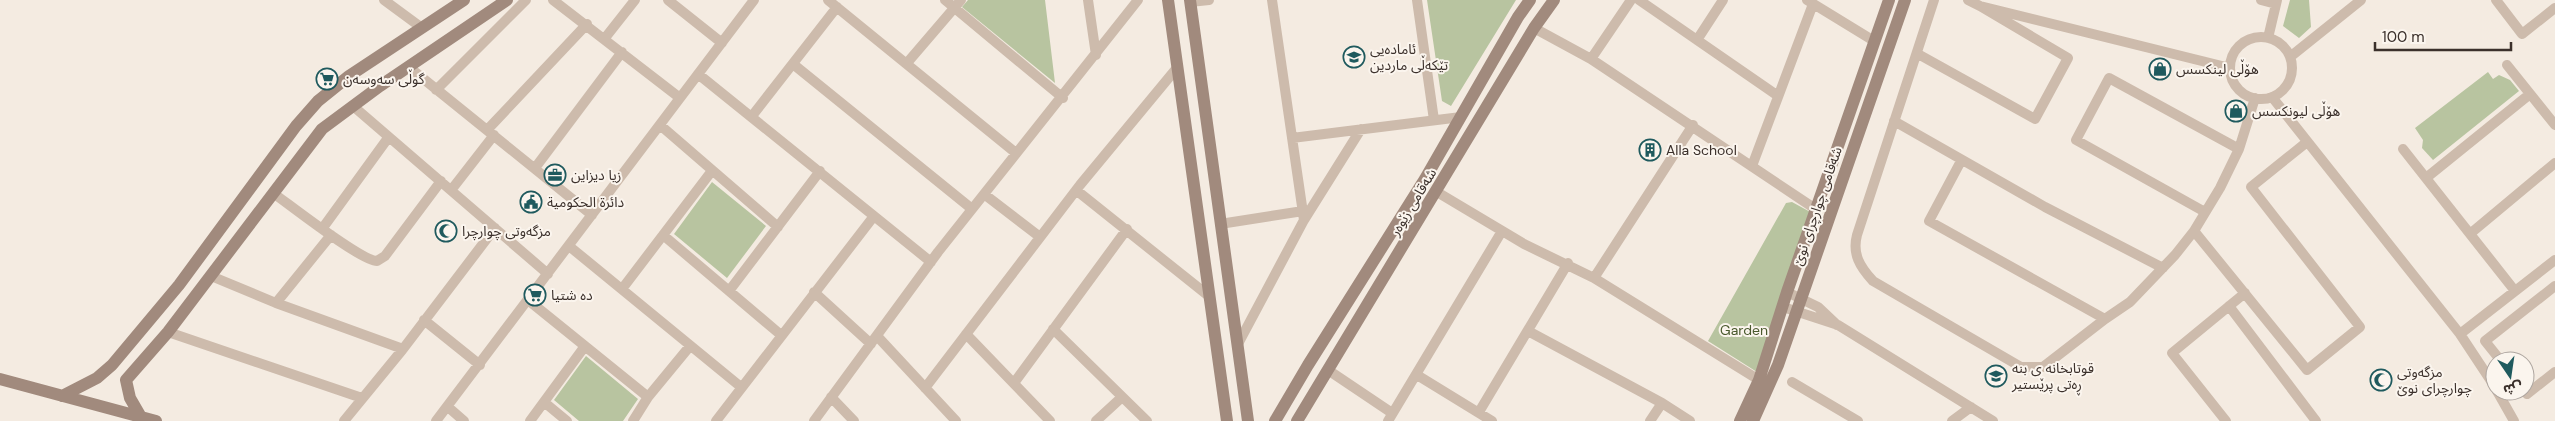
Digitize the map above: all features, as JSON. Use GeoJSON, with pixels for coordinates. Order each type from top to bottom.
{"type":"FeatureCollection","features":[{"type":"Feature","properties":{"kind":"street"},"geometry":{"type":"LineString","coordinates":[[384,0],[422,28]]}},
{"type":"Feature","properties":{"kind":"street"},"geometry":{"type":"LineString","coordinates":[[62,396],[97,378],[112,365],[179,285],[296,126],[318,101],[349,76],[464,0]]}},
{"type":"Feature","properties":{"kind":"street"},"geometry":{"type":"LineString","coordinates":[[141,417],[130,398],[126,380],[168,332],[322,130],[353,106],[507,0]]}},
{"type":"Feature","properties":{"kind":"street"},"geometry":{"type":"LineString","coordinates":[[436,90],[526,0]]}},
{"type":"Feature","properties":{"kind":"street"},"geometry":{"type":"LineString","coordinates":[[553,0],[587,24],[680,98]]}},
{"type":"Feature","properties":{"kind":"street"},"geometry":{"type":"LineString","coordinates":[[605,38],[635,0]]}},
{"type":"Feature","properties":{"kind":"street"},"geometry":{"type":"LineString","coordinates":[[668,0],[722,43]]}},
{"type":"Feature","properties":{"kind":"street"},"geometry":{"type":"LineString","coordinates":[[436,421],[754,0]]}},
{"type":"Feature","properties":{"kind":"street"},"geometry":{"type":"LineString","coordinates":[[828,0],[1016,153]]}},
{"type":"Feature","properties":{"kind":"street"},"geometry":{"type":"LineString","coordinates":[[945,0],[957,4],[1063,98]]}},
{"type":"Feature","properties":{"kind":"street"},"geometry":{"type":"LineString","coordinates":[[1088,0],[1096,55]]}},
{"type":"Feature","properties":{"kind":"street"},"geometry":{"type":"LineString","coordinates":[[814,421],[931,262],[1016,153],[1063,98],[1138,0]]}},
{"type":"Feature","properties":{"kind":"street"},"geometry":{"type":"LineString","coordinates":[[1168,0],[1176,69],[1227,421]]}},
{"type":"Feature","properties":{"kind":"street"},"geometry":{"type":"LineString","coordinates":[[1209,0],[1190,1],[1245,396],[1251,419]]}},
{"type":"Feature","properties":{"kind":"street"},"geometry":{"type":"LineString","coordinates":[[1272,0],[1304,215]]}},
{"type":"Feature","properties":{"kind":"street"},"geometry":{"type":"LineString","coordinates":[[1417,0],[1434,120]]}},
{"type":"Feature","properties":{"kind":"street","name":"شەقامی زێوەر"},"geometry":{"type":"LineString","coordinates":[[1275,421],[1425,179],[1518,17],[1530,0]]}},
{"type":"Feature","properties":{"kind":"street","name":"شەقامی زێوەر"},"geometry":{"type":"LineString","coordinates":[[1298,421],[1534,28],[1554,0]]}},
{"type":"Feature","properties":{"kind":"street"},"geometry":{"type":"LineString","coordinates":[[1591,59],[1631,0]]}},
{"type":"Feature","properties":{"kind":"street"},"geometry":{"type":"LineString","coordinates":[[1639,0],[1778,96]]}},
{"type":"Feature","properties":{"kind":"street"},"geometry":{"type":"LineString","coordinates":[[1697,40],[1723,0]]}},
{"type":"Feature","properties":{"kind":"street","name":"شەقامی چوارچرای نوێ"},"geometry":{"type":"LineString","coordinates":[[1740,421],[1759,380],[1787,292],[1889,0]]}},
{"type":"Feature","properties":{"kind":"street","name":"شەقامی چوارچرای نوێ"},"geometry":{"type":"LineString","coordinates":[[1753,421],[1778,365],[1905,0]]}},
{"type":"Feature","properties":{"kind":"street"},"geometry":{"type":"LineString","coordinates":[[1934,0],[1855,243],[1856,256],[1860,265],[1873,281],[2021,367],[2043,368],[2104,319],[2130,302],[2163,268],[2194,231],[2205,212],[2239,149],[2255,98]]}},
{"type":"Feature","properties":{"kind":"street"},"geometry":{"type":"LineString","coordinates":[[1918,54],[2035,119],[2068,58],[1968,0]]}},
{"type":"Feature","properties":{"kind":"street"},"geometry":{"type":"LineString","coordinates":[[2261,0],[2277,2],[2268,38]]}},
{"type":"Feature","properties":{"kind":"street"},"geometry":{"type":"LineString","coordinates":[[2290,57],[2361,0]]}},
{"type":"Feature","properties":{"kind":"street"},"geometry":{"type":"LineString","coordinates":[[2496,0],[2522,34],[2555,8]]}},
{"type":"Feature","properties":{"kind":"street"},"geometry":{"type":"LineString","coordinates":[[1752,166],[1810,2],[1874,42]]}},
{"type":"Feature","properties":{"kind":"street"},"geometry":{"type":"LineString","coordinates":[[907,63],[957,4]]}},
{"type":"Feature","properties":{"kind":"street"},"geometry":{"type":"LineString","coordinates":[[1980,6],[2230,68]]}},
{"type":"Feature","properties":{"kind":"street"},"geometry":{"type":"LineString","coordinates":[[752,116],[837,7]]}},
{"type":"Feature","properties":{"kind":"street"},"geometry":{"type":"LineString","coordinates":[[452,189],[491,132],[587,24]]}},
{"type":"Feature","properties":{"kind":"street"},"geometry":{"type":"LineString","coordinates":[[1534,28],[1591,59],[1817,210]]}},
{"type":"Feature","properties":{"kind":"street"},"geometry":{"type":"LineString","coordinates":[[2260,37],[2268,38],[2282,44],[2290,57],[2291,76],[2287,85],[2272,97],[2255,98],[2240,91],[2235,84],[2230,68],[2234,53],[2245,41],[2260,37]]}},
{"type":"Feature","properties":{"kind":"street"},"geometry":{"type":"LineString","coordinates":[[535,168],[622,52]]}},
{"type":"Feature","properties":{"kind":"street"},"geometry":{"type":"LineString","coordinates":[[793,64],[972,209]]}},
{"type":"Feature","properties":{"kind":"street"},"geometry":{"type":"LineString","coordinates":[[2507,65],[2555,125]]}},
{"type":"Feature","properties":{"kind":"street"},"geometry":{"type":"LineString","coordinates":[[410,68],[592,215]]}},
{"type":"Feature","properties":{"kind":"street"},"geometry":{"type":"LineString","coordinates":[[925,388],[1076,190],[1176,69]]}},
{"type":"Feature","properties":{"kind":"street"},"geometry":{"type":"LineString","coordinates":[[698,74],[931,262]]}},
{"type":"Feature","properties":{"kind":"street"},"geometry":{"type":"LineString","coordinates":[[2205,212],[2076,140],[2109,78],[2239,149]]}},
{"type":"Feature","properties":{"kind":"street"},"geometry":{"type":"LineString","coordinates":[[2426,178],[2530,94]]}},
{"type":"Feature","properties":{"kind":"street"},"geometry":{"type":"LineString","coordinates":[[2272,97],[2460,334],[2485,372]]}},
{"type":"Feature","properties":{"kind":"street"},"geometry":{"type":"LineString","coordinates":[[353,106],[388,138],[452,189],[548,274]]}},
{"type":"Feature","properties":{"kind":"street"},"geometry":{"type":"LineString","coordinates":[[1292,138],[1461,117]]}},
{"type":"Feature","properties":{"kind":"street"},"geometry":{"type":"LineString","coordinates":[[1894,121],[1961,160],[2163,268]]}},
{"type":"Feature","properties":{"kind":"street"},"geometry":{"type":"LineString","coordinates":[[660,125],[712,172],[778,227]]}},
{"type":"Feature","properties":{"kind":"street"},"geometry":{"type":"LineString","coordinates":[[1594,278],[1693,126]]}},
{"type":"Feature","properties":{"kind":"street"},"geometry":{"type":"LineString","coordinates":[[1238,344],[1304,215],[1361,129]]}},
{"type":"Feature","properties":{"kind":"street"},"geometry":{"type":"LineString","coordinates":[[322,229],[388,138]]}},
{"type":"Feature","properties":{"kind":"street"},"geometry":{"type":"LineString","coordinates":[[2194,231],[2308,370],[2360,327],[2251,187],[2307,142]]}},
{"type":"Feature","properties":{"kind":"street"},"geometry":{"type":"LineString","coordinates":[[2403,149],[2515,291]]}},
{"type":"Feature","properties":{"kind":"street"},"geometry":{"type":"LineString","coordinates":[[1961,160],[1929,221],[2104,319]]}},
{"type":"Feature","properties":{"kind":"street"},"geometry":{"type":"LineString","coordinates":[[2471,233],[2555,163]]}},
{"type":"Feature","properties":{"kind":"street"},"geometry":{"type":"LineString","coordinates":[[729,291],[820,171]]}},
{"type":"Feature","properties":{"kind":"street"},"geometry":{"type":"LineString","coordinates":[[622,289],[712,172]]}},
{"type":"Feature","properties":{"kind":"street"},"geometry":{"type":"LineString","coordinates":[[274,193],[322,229],[372,261],[381,259],[441,181]]}},
{"type":"Feature","properties":{"kind":"street"},"geometry":{"type":"LineString","coordinates":[[1076,190],[1210,298]]}},
{"type":"Feature","properties":{"kind":"street"},"geometry":{"type":"LineString","coordinates":[[1437,192],[1524,244],[1568,263],[1594,278],[1759,380]]}},
{"type":"Feature","properties":{"kind":"street"},"geometry":{"type":"LineString","coordinates":[[984,194],[1040,237]]}},
{"type":"Feature","properties":{"kind":"street"},"geometry":{"type":"LineString","coordinates":[[1220,224],[1304,215]]}},
{"type":"Feature","properties":{"kind":"street"},"geometry":{"type":"LineString","coordinates":[[716,421],[874,216]]}},
{"type":"Feature","properties":{"kind":"street"},"geometry":{"type":"LineString","coordinates":[[344,421],[403,349],[495,228]]}},
{"type":"Feature","properties":{"kind":"street"},"geometry":{"type":"LineString","coordinates":[[1014,383],[1127,230]]}},
{"type":"Feature","properties":{"kind":"street"},"geometry":{"type":"LineString","coordinates":[[1328,370],[1390,417],[1417,375],[1437,336],[1502,230]]}},
{"type":"Feature","properties":{"kind":"street"},"geometry":{"type":"LineString","coordinates":[[663,234],[781,335]]}},
{"type":"Feature","properties":{"kind":"street"},"geometry":{"type":"LineString","coordinates":[[276,303],[332,235]]}},
{"type":"Feature","properties":{"kind":"street"},"geometry":{"type":"LineString","coordinates":[[569,246],[741,387]]}},
{"type":"Feature","properties":{"kind":"street"},"geometry":{"type":"LineString","coordinates":[[2460,334],[2555,260]]}},
{"type":"Feature","properties":{"kind":"street"},"geometry":{"type":"LineString","coordinates":[[1479,412],[1568,263]]}},
{"type":"Feature","properties":{"kind":"street"},"geometry":{"type":"LineString","coordinates":[[211,276],[276,303],[403,349]]}},
{"type":"Feature","properties":{"kind":"street"},"geometry":{"type":"LineString","coordinates":[[179,285],[195,296]]}},
{"type":"Feature","properties":{"kind":"street"},"geometry":{"type":"LineString","coordinates":[[2494,351],[2486,340],[2555,286]]}},
{"type":"Feature","properties":{"kind":"street"},"geometry":{"type":"LineString","coordinates":[[814,292],[874,340],[925,388],[956,421]]}},
{"type":"Feature","properties":{"kind":"street"},"geometry":{"type":"LineString","coordinates":[[1787,292],[1798,305],[1838,325],[1993,421]]}},
{"type":"Feature","properties":{"kind":"street"},"geometry":{"type":"LineString","coordinates":[[2226,421],[2172,352],[2245,293]]}},
{"type":"Feature","properties":{"kind":"street"},"geometry":{"type":"LineString","coordinates":[[528,300],[648,397]]}},
{"type":"Feature","properties":{"kind":"street"},"geometry":{"type":"LineString","coordinates":[[1783,307],[1798,305]]}},
{"type":"Feature","properties":{"kind":"street"},"geometry":{"type":"LineString","coordinates":[[2229,306],[2316,421]]}},
{"type":"Feature","properties":{"kind":"street"},"geometry":{"type":"LineString","coordinates":[[424,320],[480,365]]}},
{"type":"Feature","properties":{"kind":"street"},"geometry":{"type":"LineString","coordinates":[[1053,329],[1121,398],[1147,421]]}},
{"type":"Feature","properties":{"kind":"street"},"geometry":{"type":"LineString","coordinates":[[1528,331],[1662,402],[1690,421]]}},
{"type":"Feature","properties":{"kind":"street"},"geometry":{"type":"LineString","coordinates":[[168,332],[362,398]]}},
{"type":"Feature","properties":{"kind":"street"},"geometry":{"type":"LineString","coordinates":[[966,334],[1046,419]]}},
{"type":"Feature","properties":{"kind":"street"},"geometry":{"type":"LineString","coordinates":[[530,421],[585,346]]}},
{"type":"Feature","properties":{"kind":"street"},"geometry":{"type":"LineString","coordinates":[[633,421],[648,397],[690,346]]}},
{"type":"Feature","properties":{"kind":"street"},"geometry":{"type":"LineString","coordinates":[[2535,388],[2555,372]]}},
{"type":"Feature","properties":{"kind":"street"},"geometry":{"type":"LineString","coordinates":[[1417,375],[1492,421]]}},
{"type":"Feature","properties":{"kind":"street"},"geometry":{"type":"LineString","coordinates":[[0,379],[156,421]]}},
{"type":"Feature","properties":{"kind":"street"},"geometry":{"type":"LineString","coordinates":[[1792,382],[1855,420]]}},
{"type":"Feature","properties":{"kind":"street"},"geometry":{"type":"LineString","coordinates":[[1223,400],[1245,396]]}},
{"type":"Feature","properties":{"kind":"street"},"geometry":{"type":"LineString","coordinates":[[831,397],[854,421]]}},
{"type":"Feature","properties":{"kind":"street"},"geometry":{"type":"LineString","coordinates":[[1096,421],[1121,398]]}},
{"type":"Feature","properties":{"kind":"street"},"geometry":{"type":"LineString","coordinates":[[2503,401],[2514,421]]}},
{"type":"Feature","properties":{"kind":"street"},"geometry":{"type":"LineString","coordinates":[[544,402],[567,421]]}},
{"type":"Feature","properties":{"kind":"street"},"geometry":{"type":"LineString","coordinates":[[1650,421],[1662,402]]}},
{"type":"Feature","properties":{"kind":"street"},"geometry":{"type":"LineString","coordinates":[[448,407],[464,421]]}},
{"type":"Feature","properties":{"kind":"street"},"geometry":{"type":"LineString","coordinates":[[1952,421],[1971,407]]}},
{"type":"Feature","properties":{"kind":"green space"},"geometry":{"type":"Polygon","coordinates":[[[968,0],[1045,0],[1055,83],[962,7],[968,0]]]}},
{"type":"Feature","properties":{"kind":"green space"},"geometry":{"type":"Polygon","coordinates":[[[1427,0],[1516,0],[1451,106],[1442,101],[1427,0]]]}},
{"type":"Feature","properties":{"kind":"green space"},"geometry":{"type":"Polygon","coordinates":[[[2290,0],[2309,0],[2311,27],[2299,38],[2283,26],[2290,0]]]}},
{"type":"Feature","properties":{"kind":"green space"},"geometry":{"type":"Polygon","coordinates":[[[2488,72],[2493,79],[2499,75],[2510,80],[2519,91],[2433,160],[2422,148],[2423,140],[2415,128],[2488,72]]]}},
{"type":"Feature","properties":{"kind":"green space"},"geometry":{"type":"Polygon","coordinates":[[[712,182],[766,226],[727,278],[674,234],[712,182]]]}},
{"type":"Feature","properties":{"kind":"green space","name":"Garden"},"geometry":{"type":"Polygon","coordinates":[[[1792,202],[1814,214],[1757,372],[1708,341],[1786,203],[1792,202]]]}},
{"type":"Feature","properties":{"kind":"green space"},"geometry":{"type":"Polygon","coordinates":[[[586,356],[638,399],[623,421],[579,421],[554,400],[586,356]]]}},
{"type":"Feature","properties":{"kind":"place","name":"ئامادەیی تێکەڵی ماردین"},"geometry":{"type":"Point","coordinates":[1354,57]}},
{"type":"Feature","properties":{"kind":"place","name":"ھۆڵی لینكسس"},"geometry":{"type":"Point","coordinates":[2160,69]}},
{"type":"Feature","properties":{"kind":"place","name":"گوڵی سەوسەن"},"geometry":{"type":"Point","coordinates":[327,79]}},
{"type":"Feature","properties":{"kind":"place","name":"ھۆڵی لیونكسس"},"geometry":{"type":"Point","coordinates":[2236,111]}},
{"type":"Feature","properties":{"kind":"place","name":"Alla School"},"geometry":{"type":"Point","coordinates":[1650,150]}},
{"type":"Feature","properties":{"kind":"place","name":"زیا دیزاین"},"geometry":{"type":"Point","coordinates":[555,175]}},
{"type":"Feature","properties":{"kind":"place","name":"دائرة الحكومية"},"geometry":{"type":"Point","coordinates":[531,202]}},
{"type":"Feature","properties":{"kind":"place","name":"مزگەوتی چوارچرا"},"geometry":{"type":"Point","coordinates":[446,231]}},
{"type":"Feature","properties":{"kind":"place","name":"ده شتيا"},"geometry":{"type":"Point","coordinates":[535,295]}},
{"type":"Feature","properties":{"kind":"place","name":"قوتابخانە ی بنە ڕەتی پرێستیر"},"geometry":{"type":"Point","coordinates":[1996,376]}},
{"type":"Feature","properties":{"kind":"place","name":"مزگەوتی چوارچرای نوێ"},"geometry":{"type":"Point","coordinates":[2381,380]}}]}
